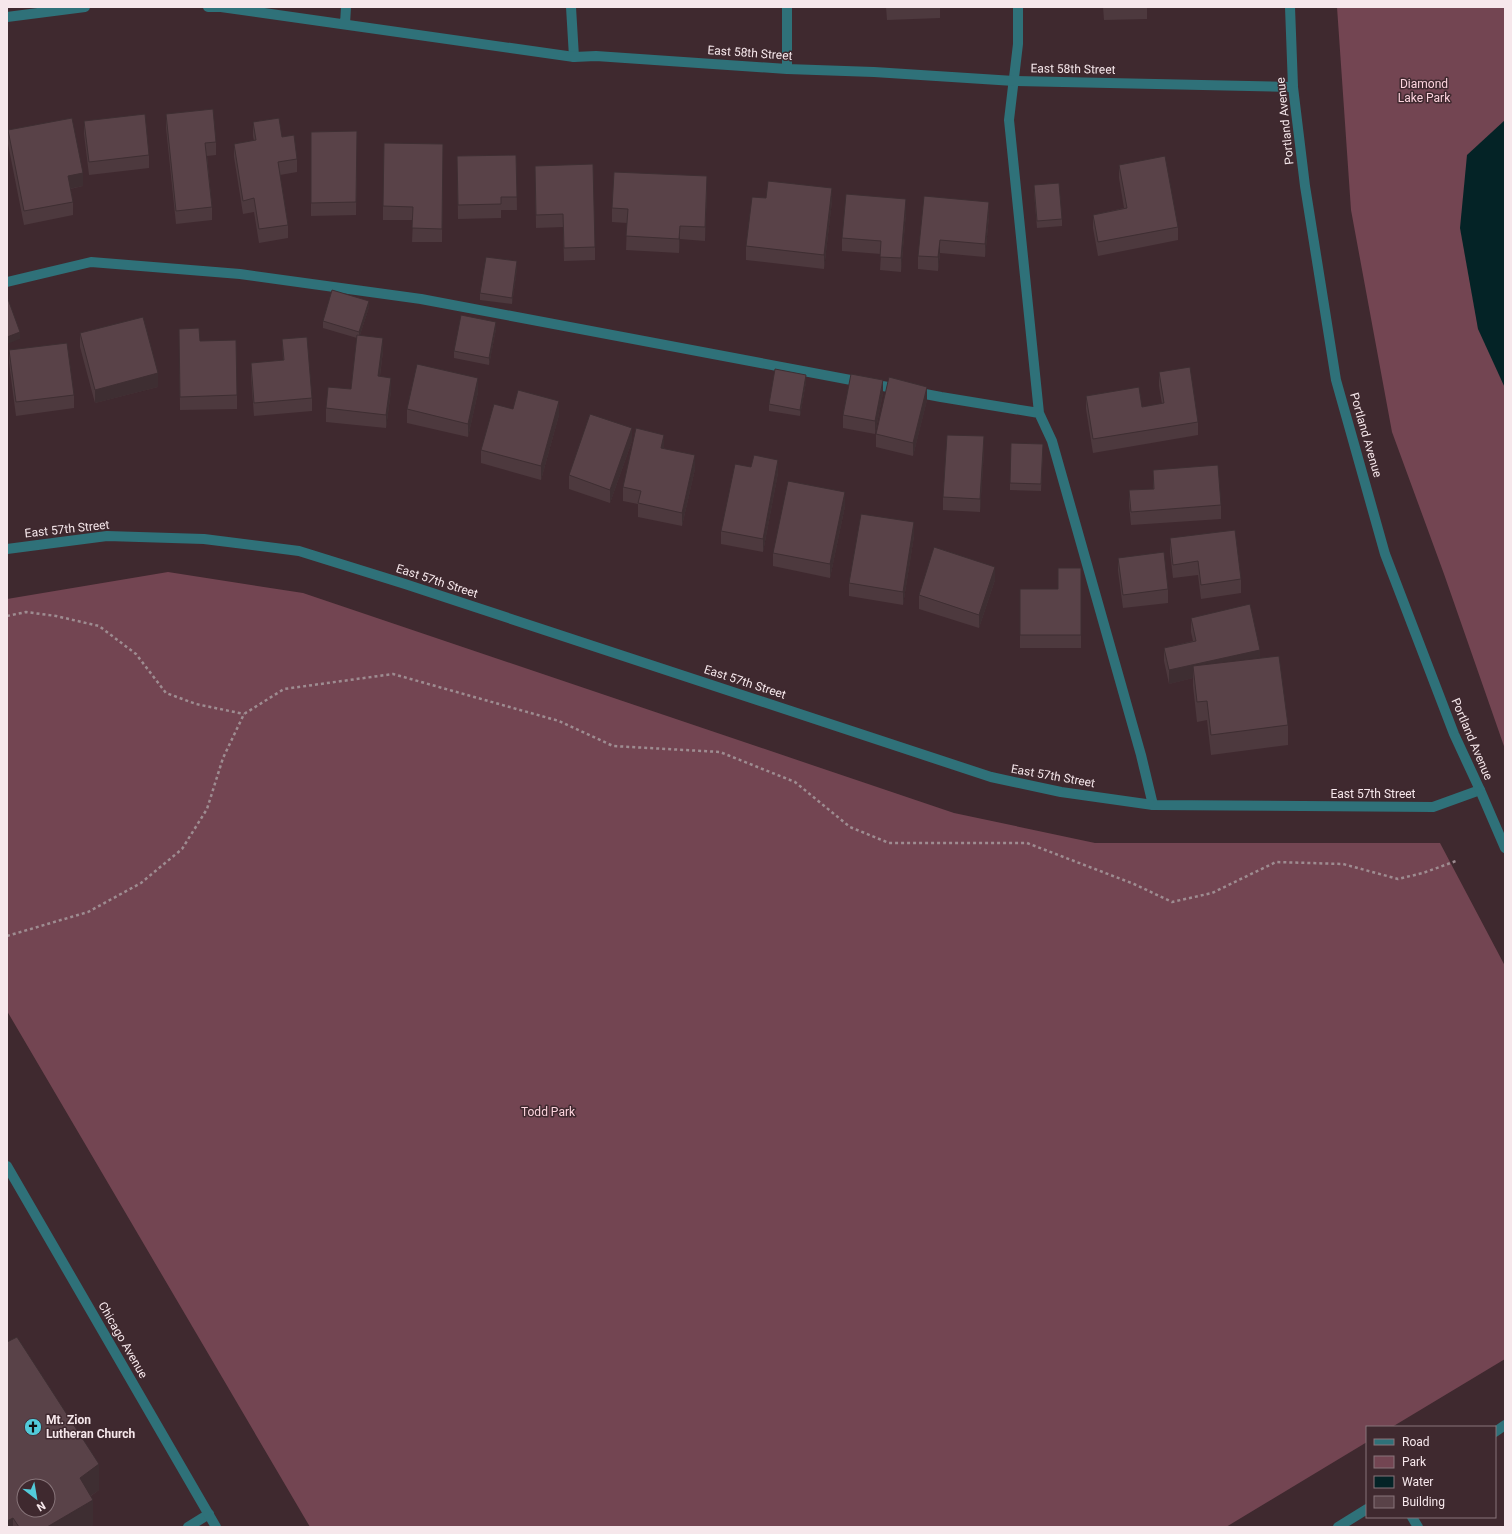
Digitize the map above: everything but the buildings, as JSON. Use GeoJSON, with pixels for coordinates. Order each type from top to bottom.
{"type":"FeatureCollection","features":[{"type":"Feature","properties":{"kind":"street"},"geometry":{"type":"LineString","coordinates":[[7,18],[85,7]]}},
{"type":"Feature","properties":{"kind":"street","name":"East 58th Street"},"geometry":{"type":"LineString","coordinates":[[208,7],[221,7],[574,57],[596,56],[787,69],[874,72],[1014,81],[1293,86]]}},
{"type":"Feature","properties":{"kind":"street"},"geometry":{"type":"LineString","coordinates":[[345,24],[346,7]]}},
{"type":"Feature","properties":{"kind":"street"},"geometry":{"type":"LineString","coordinates":[[571,7],[574,57]]}},
{"type":"Feature","properties":{"kind":"street"},"geometry":{"type":"LineString","coordinates":[[787,7],[787,69]]}},
{"type":"Feature","properties":{"kind":"street"},"geometry":{"type":"LineString","coordinates":[[1018,7],[1018,44],[1009,120],[1039,413],[1052,441],[1139,748],[1153,804]]}},
{"type":"Feature","properties":{"kind":"street","name":"Portland Avenue"},"geometry":{"type":"LineString","coordinates":[[1290,7],[1293,86],[1305,186],[1336,380],[1385,554],[1454,734],[1505,848]]}},
{"type":"Feature","properties":{"kind":"street"},"geometry":{"type":"LineString","coordinates":[[7,282],[91,262],[240,274],[420,299],[934,395],[1039,413]]}},
{"type":"Feature","properties":{"kind":"street","name":"East 57th Street"},"geometry":{"type":"LineString","coordinates":[[7,549],[107,536],[204,539],[299,551],[405,584],[991,777],[1061,792],[1153,804],[1433,807],[1480,790]]}},
{"type":"Feature","properties":{"kind":"street","name":"Chicago Avenue"},"geometry":{"type":"LineString","coordinates":[[7,1166],[216,1527]]}},
{"type":"Feature","properties":{"kind":"street"},"geometry":{"type":"LineString","coordinates":[[1496,1431],[1505,1425]]}},
{"type":"Feature","properties":{"kind":"street"},"geometry":{"type":"LineString","coordinates":[[1338,1527],[1366,1510]]}},
{"type":"Feature","properties":{"kind":"street"},"geometry":{"type":"LineString","coordinates":[[188,1527],[209,1514]]}},
{"type":"Feature","properties":{"kind":"street"},"geometry":{"type":"LineString","coordinates":[[1413,1518],[1418,1527]]}},
{"type":"Feature","properties":{"kind":"path"},"geometry":{"type":"LineString","coordinates":[[7,616],[26,612],[56,616],[99,626],[136,654],[166,693],[196,704],[244,714]]}},
{"type":"Feature","properties":{"kind":"path"},"geometry":{"type":"LineString","coordinates":[[7,936],[88,912],[141,883],[182,849],[207,809],[223,758],[244,714],[284,689],[393,674],[559,721],[613,746],[720,752],[795,782],[850,827],[889,843],[1027,843],[1134,884],[1172,902],[1212,893],[1276,862],[1343,864],[1398,879],[1423,873],[1456,861]]}},
{"type":"Feature","properties":{"kind":"green space","name":"Diamond Lake Park"},"geometry":{"type":"Polygon","coordinates":[[[1337,7],[1505,7],[1505,749],[1444,574],[1392,432],[1351,210],[1337,7]]]}},
{"type":"Feature","properties":{"kind":"green space","name":"Todd Park"},"geometry":{"type":"Polygon","coordinates":[[[168,572],[303,593],[954,813],[1095,843],[1440,843],[1505,966],[1505,1359],[1394,1426],[1366,1426],[1366,1443],[1226,1527],[310,1527],[7,1011],[7,599],[168,572]]]}},
{"type":"Feature","properties":{"kind":"water"},"geometry":{"type":"Polygon","coordinates":[[[1505,120],[1505,388],[1478,329],[1460,228],[1467,155],[1505,120]]]}},
{"type":"Feature","properties":{"kind":"place","name":"Mt. Zion Lutheran Church"},"geometry":{"type":"Point","coordinates":[33,1427]}}]}
